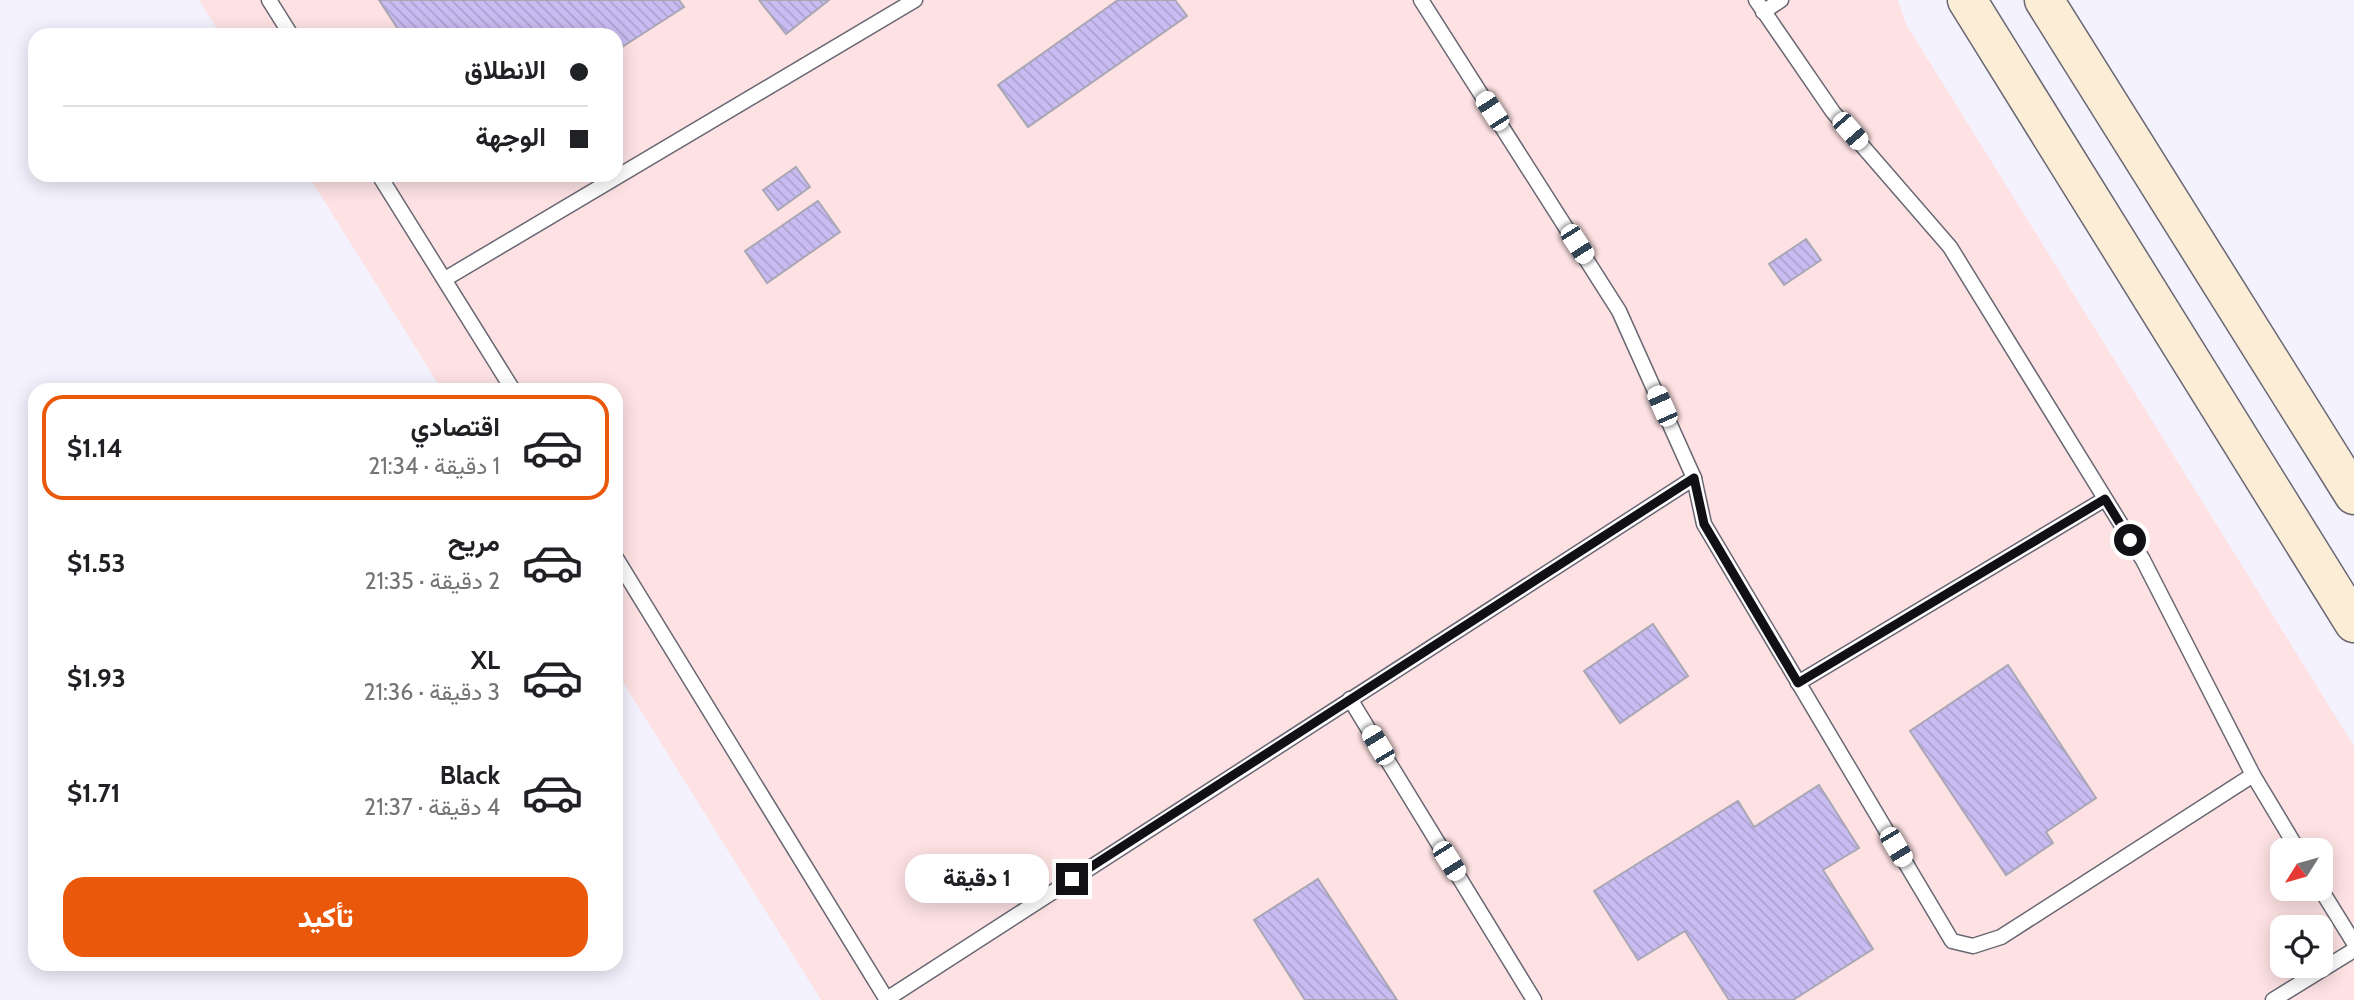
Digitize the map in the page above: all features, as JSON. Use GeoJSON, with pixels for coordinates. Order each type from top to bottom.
{"type":"FeatureCollection","features":[{"type":"Feature","properties":{"kind":"main road"},"geometry":{"type":"LineString","coordinates":[[1967,0],[2354,623]]}},
{"type":"Feature","properties":{"kind":"main road"},"geometry":{"type":"LineString","coordinates":[[2044,1],[2354,495]]}},
{"type":"Feature","properties":{"kind":"lane"},"geometry":{"type":"LineString","coordinates":[[269,0],[287,28]]}},
{"type":"Feature","properties":{"kind":"lane"},"geometry":{"type":"LineString","coordinates":[[623,173],[915,0]]}},
{"type":"Feature","properties":{"kind":"lane"},"geometry":{"type":"LineString","coordinates":[[1421,0],[1619,311],[1694,478],[1704,524],[1952,941],[1973,946],[2001,937],[2253,775]]}},
{"type":"Feature","properties":{"kind":"lane"},"geometry":{"type":"LineString","coordinates":[[1781,0],[1760,6],[1833,112],[1950,247],[2143,560],[2253,775],[2291,838]]}},
{"type":"Feature","properties":{"kind":"lane"},"geometry":{"type":"LineString","coordinates":[[383,182],[509,383]]}},
{"type":"Feature","properties":{"kind":"lane"},"geometry":{"type":"LineString","coordinates":[[445,279],[608,182]]}},
{"type":"Feature","properties":{"kind":"lane"},"geometry":{"type":"LineString","coordinates":[[623,569],[887,999],[1694,478]]}},
{"type":"Feature","properties":{"kind":"lane"},"geometry":{"type":"LineString","coordinates":[[1798,683],[2105,499]]}},
{"type":"Feature","properties":{"kind":"lane"},"geometry":{"type":"LineString","coordinates":[[1350,699],[1534,1000]]}},
{"type":"Feature","properties":{"kind":"lane"},"geometry":{"type":"LineString","coordinates":[[2328,901],[2354,943]]}},
{"type":"Feature","properties":{"kind":"lane"},"geometry":{"type":"LineString","coordinates":[[2273,1000],[2354,950]]}},
{"type":"Feature","properties":{"kind":"shaded area"},"geometry":{"type":"Polygon","coordinates":[[[199,0],[1898,0],[1906,24],[2354,746],[2354,1000],[821,1000],[623,682],[623,383],[438,383],[312,182],[623,182],[623,28],[217,28],[199,0]]]}},
{"type":"Feature","properties":{"kind":"building"},"geometry":{"type":"Polygon","coordinates":[[[379,0],[679,0],[684,7],[623,46],[623,28],[397,28],[379,0]]]}},
{"type":"Feature","properties":{"kind":"building"},"geometry":{"type":"Polygon","coordinates":[[[759,0],[829,0],[786,34],[759,0]]]}},
{"type":"Feature","properties":{"kind":"building"},"geometry":{"type":"Polygon","coordinates":[[[1118,0],[1175,0],[1187,16],[1028,127],[998,85],[1118,0]]]}},
{"type":"Feature","properties":{"kind":"building"},"geometry":{"type":"Polygon","coordinates":[[[796,167],[810,187],[778,210],[763,190],[796,167]]]}},
{"type":"Feature","properties":{"kind":"building"},"geometry":{"type":"Polygon","coordinates":[[[818,201],[840,232],[767,283],[745,251],[818,201]]]}},
{"type":"Feature","properties":{"kind":"building"},"geometry":{"type":"Polygon","coordinates":[[[1806,239],[1821,260],[1784,285],[1769,264],[1806,239]]]}},
{"type":"Feature","properties":{"kind":"building"},"geometry":{"type":"Polygon","coordinates":[[[1653,624],[1688,676],[1620,723],[1584,671],[1653,624]]]}},
{"type":"Feature","properties":{"kind":"building"},"geometry":{"type":"Polygon","coordinates":[[[2008,665],[2096,798],[2046,832],[2053,843],[2006,875],[1910,731],[2008,665]]]}},
{"type":"Feature","properties":{"kind":"building"},"geometry":{"type":"Polygon","coordinates":[[[1819,785],[1859,848],[1823,870],[1873,949],[1793,1000],[1729,1000],[1685,931],[1638,960],[1594,891],[1738,801],[1754,827],[1819,785]]]}},
{"type":"Feature","properties":{"kind":"building"},"geometry":{"type":"Polygon","coordinates":[[[1318,879],[1397,1000],[1305,1000],[1254,920],[1318,879]]]}},
{"type":"Feature","properties":{"kind":"route"},"geometry":{"type":"LineString","coordinates":[[1072,879],[1694,478],[1704,524],[1798,683],[2105,499],[2130,540]]}}]}
